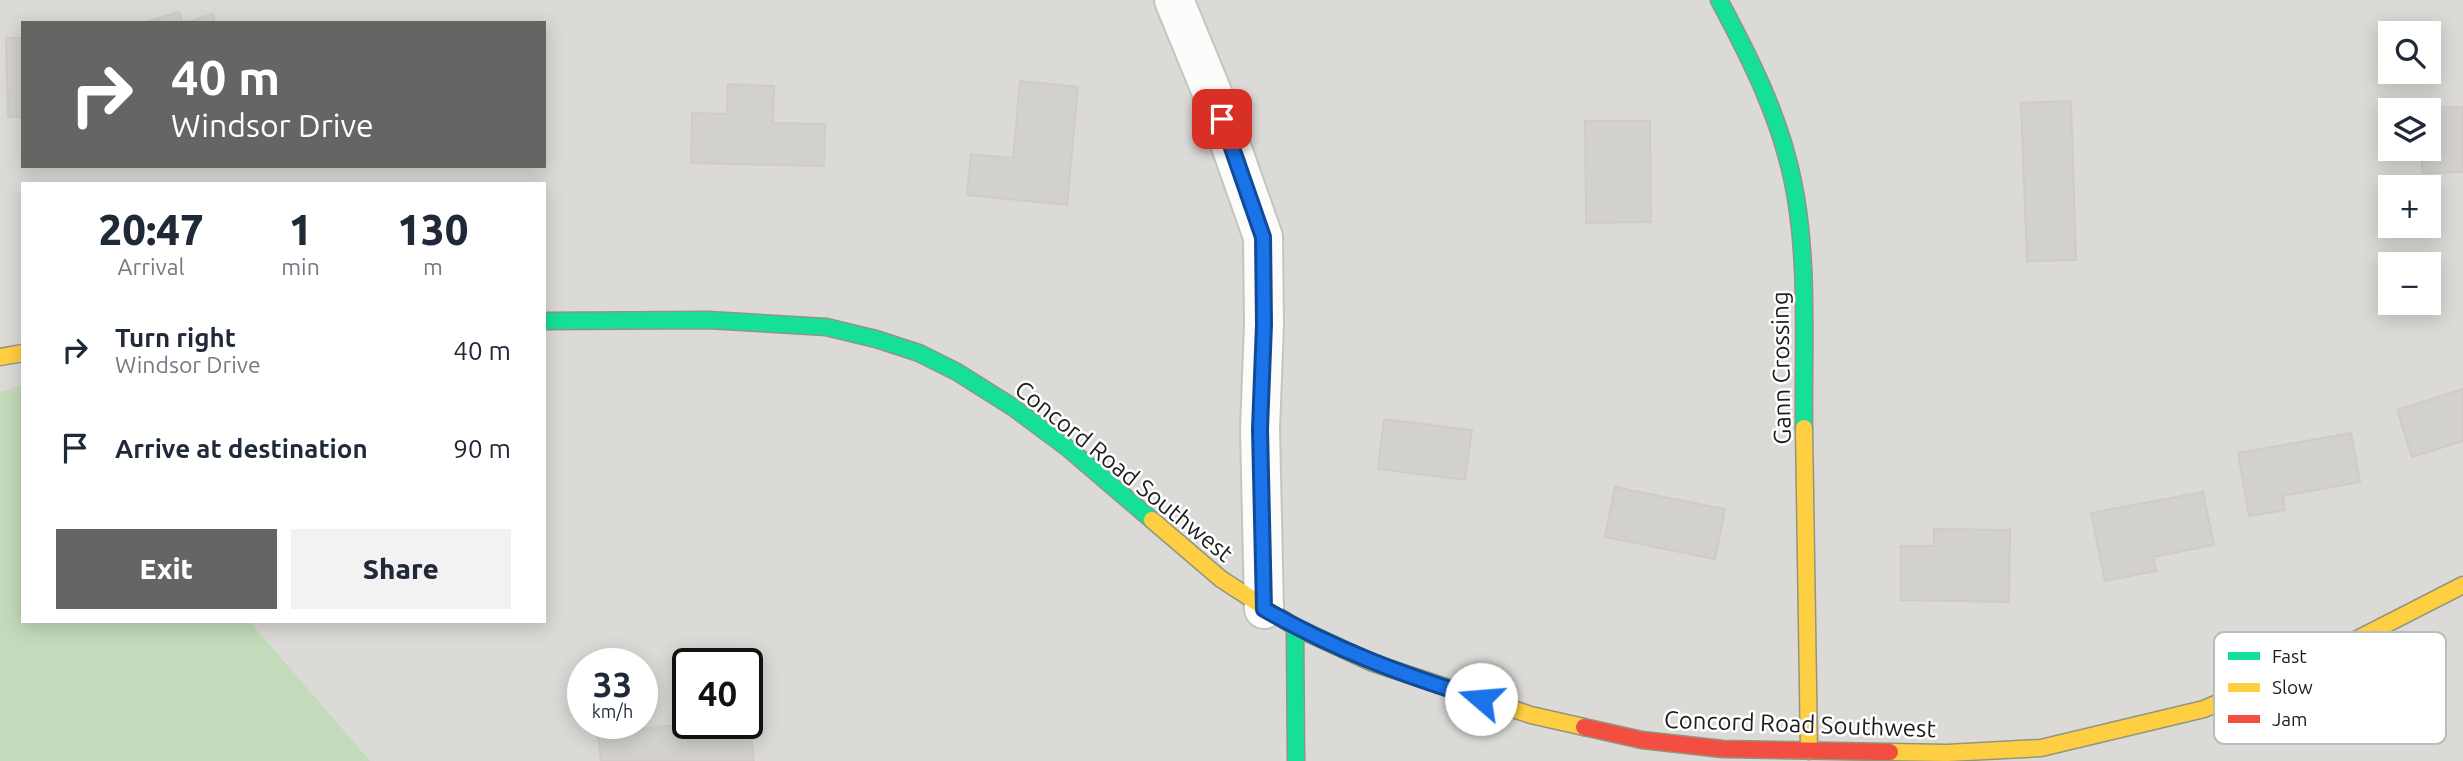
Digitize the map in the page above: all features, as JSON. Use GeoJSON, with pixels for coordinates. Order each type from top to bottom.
{"type":"FeatureCollection","features":[{"type":"Feature","properties":{"kind":"street"},"geometry":{"type":"LineString","coordinates":[[1174,0],[1213,95],[1263,237],[1264,324],[1260,429],[1296,761]]}},
{"type":"Feature","properties":{"kind":"street","name":"Gann Crossing"},"geometry":{"type":"LineString","coordinates":[[1719,0],[1763,89],[1777,124],[1793,181],[1802,251],[1809,751]]}},
{"type":"Feature","properties":{"kind":"street","name":"Concord Road Southwest"},"geometry":{"type":"LineString","coordinates":[[546,321],[708,320],[826,327],[919,353],[957,372],[1014,408],[1069,449],[1222,579],[1280,618],[1373,663],[1531,715],[1581,727],[1642,740],[1710,747],[1947,753],[2041,748],[2214,705]]}},
{"type":"Feature","properties":{"kind":"street"},"geometry":{"type":"LineString","coordinates":[[0,357],[21,353]]}},
{"type":"Feature","properties":{"kind":"street","name":"Concord Road Southwest"},"geometry":{"type":"LineString","coordinates":[[2371,632],[2463,585]]}},
{"type":"Feature","properties":{"kind":"shaded area"},"geometry":{"type":"Polygon","coordinates":[[[0,0],[2463,0],[2463,761],[0,761],[0,0]]]}},
{"type":"Feature","properties":{"kind":"green space"},"geometry":{"type":"Polygon","coordinates":[[[21,386],[21,623],[251,623],[370,761],[0,761],[0,392],[21,386]]]}},
{"type":"Feature","properties":{"kind":"building"},"geometry":{"type":"Polygon","coordinates":[[[179,12],[182,21],[150,21],[179,12]]]}},
{"type":"Feature","properties":{"kind":"building"},"geometry":{"type":"Polygon","coordinates":[[[213,14],[215,21],[192,21],[213,14]]]}},
{"type":"Feature","properties":{"kind":"building"},"geometry":{"type":"Polygon","coordinates":[[[6,38],[21,38],[21,117],[8,117],[6,38]]]}},
{"type":"Feature","properties":{"kind":"building"},"geometry":{"type":"Polygon","coordinates":[[[1020,81],[1078,87],[1067,205],[967,195],[971,154],[1013,158],[1020,81]]]}},
{"type":"Feature","properties":{"kind":"building"},"geometry":{"type":"Polygon","coordinates":[[[728,84],[774,86],[773,123],[825,124],[824,166],[691,163],[692,113],[727,114],[728,84]]]}},
{"type":"Feature","properties":{"kind":"building"},"geometry":{"type":"Polygon","coordinates":[[[2071,101],[2076,260],[2027,261],[2021,103],[2071,101]]]}},
{"type":"Feature","properties":{"kind":"building"},"geometry":{"type":"Polygon","coordinates":[[[2463,107],[2463,172],[2422,173],[2422,161],[2441,161],[2441,108],[2463,107]]]}},
{"type":"Feature","properties":{"kind":"building"},"geometry":{"type":"Polygon","coordinates":[[[1585,121],[1650,121],[1651,222],[1586,223],[1585,121]]]}},
{"type":"Feature","properties":{"kind":"building"},"geometry":{"type":"Polygon","coordinates":[[[2463,389],[2463,441],[2412,457],[2397,410],[2463,389]]]}},
{"type":"Feature","properties":{"kind":"building"},"geometry":{"type":"Polygon","coordinates":[[[1384,419],[1472,430],[1465,480],[1378,469],[1384,419]]]}},
{"type":"Feature","properties":{"kind":"building"},"geometry":{"type":"Polygon","coordinates":[[[2351,433],[2360,482],[2283,496],[2285,510],[2249,516],[2238,453],[2351,433]]]}},
{"type":"Feature","properties":{"kind":"building"},"geometry":{"type":"Polygon","coordinates":[[[1615,487],[1725,509],[1715,559],[1605,537],[1615,487]]]}},
{"type":"Feature","properties":{"kind":"building"},"geometry":{"type":"Polygon","coordinates":[[[2203,492],[2214,545],[2153,557],[2156,571],[2105,581],[2091,513],[2203,492]]]}},
{"type":"Feature","properties":{"kind":"building"},"geometry":{"type":"Polygon","coordinates":[[[1934,529],[2010,530],[2009,602],[1901,600],[1901,546],[1934,546],[1934,529]]]}},
{"type":"Feature","properties":{"kind":"building"},"geometry":{"type":"Polygon","coordinates":[[[672,726],[672,739],[752,739],[754,761],[601,761],[599,739],[658,739],[658,727],[672,726]]]}},
{"type":"Feature","properties":{"kind":"traffic: fast"},"geometry":{"type":"LineString","coordinates":[[1719,0],[1753,66],[1772,111],[1793,182],[1803,273],[1804,428]]}},
{"type":"Feature","properties":{"kind":"traffic: fast"},"geometry":{"type":"LineString","coordinates":[[546,321],[708,320],[826,327],[919,353],[957,372],[1014,408],[1069,449],[1152,520]]}},
{"type":"Feature","properties":{"kind":"traffic: fast"},"geometry":{"type":"LineString","coordinates":[[1295,627],[1296,761]]}},
{"type":"Feature","properties":{"kind":"traffic: slow"},"geometry":{"type":"LineString","coordinates":[[0,357],[21,353]]}},
{"type":"Feature","properties":{"kind":"traffic: slow"},"geometry":{"type":"LineString","coordinates":[[1804,428],[1809,751]]}},
{"type":"Feature","properties":{"kind":"traffic: slow"},"geometry":{"type":"LineString","coordinates":[[1152,520],[1221,579],[1295,627],[1373,663],[1531,715],[1584,727]]}},
{"type":"Feature","properties":{"kind":"traffic: slow"},"geometry":{"type":"LineString","coordinates":[[2371,632],[2463,585]]}},
{"type":"Feature","properties":{"kind":"traffic: slow"},"geometry":{"type":"LineString","coordinates":[[1890,752],[1947,753],[2041,748],[2214,705]]}},
{"type":"Feature","properties":{"kind":"traffic: jam"},"geometry":{"type":"LineString","coordinates":[[1584,727],[1642,740],[1723,749],[1890,752]]}},
{"type":"Feature","properties":{"kind":"route"},"geometry":{"type":"LineString","coordinates":[[1222,119],[1263,237],[1264,324],[1260,429],[1264,609],[1333,646],[1373,663],[1481,699]]}}]}
